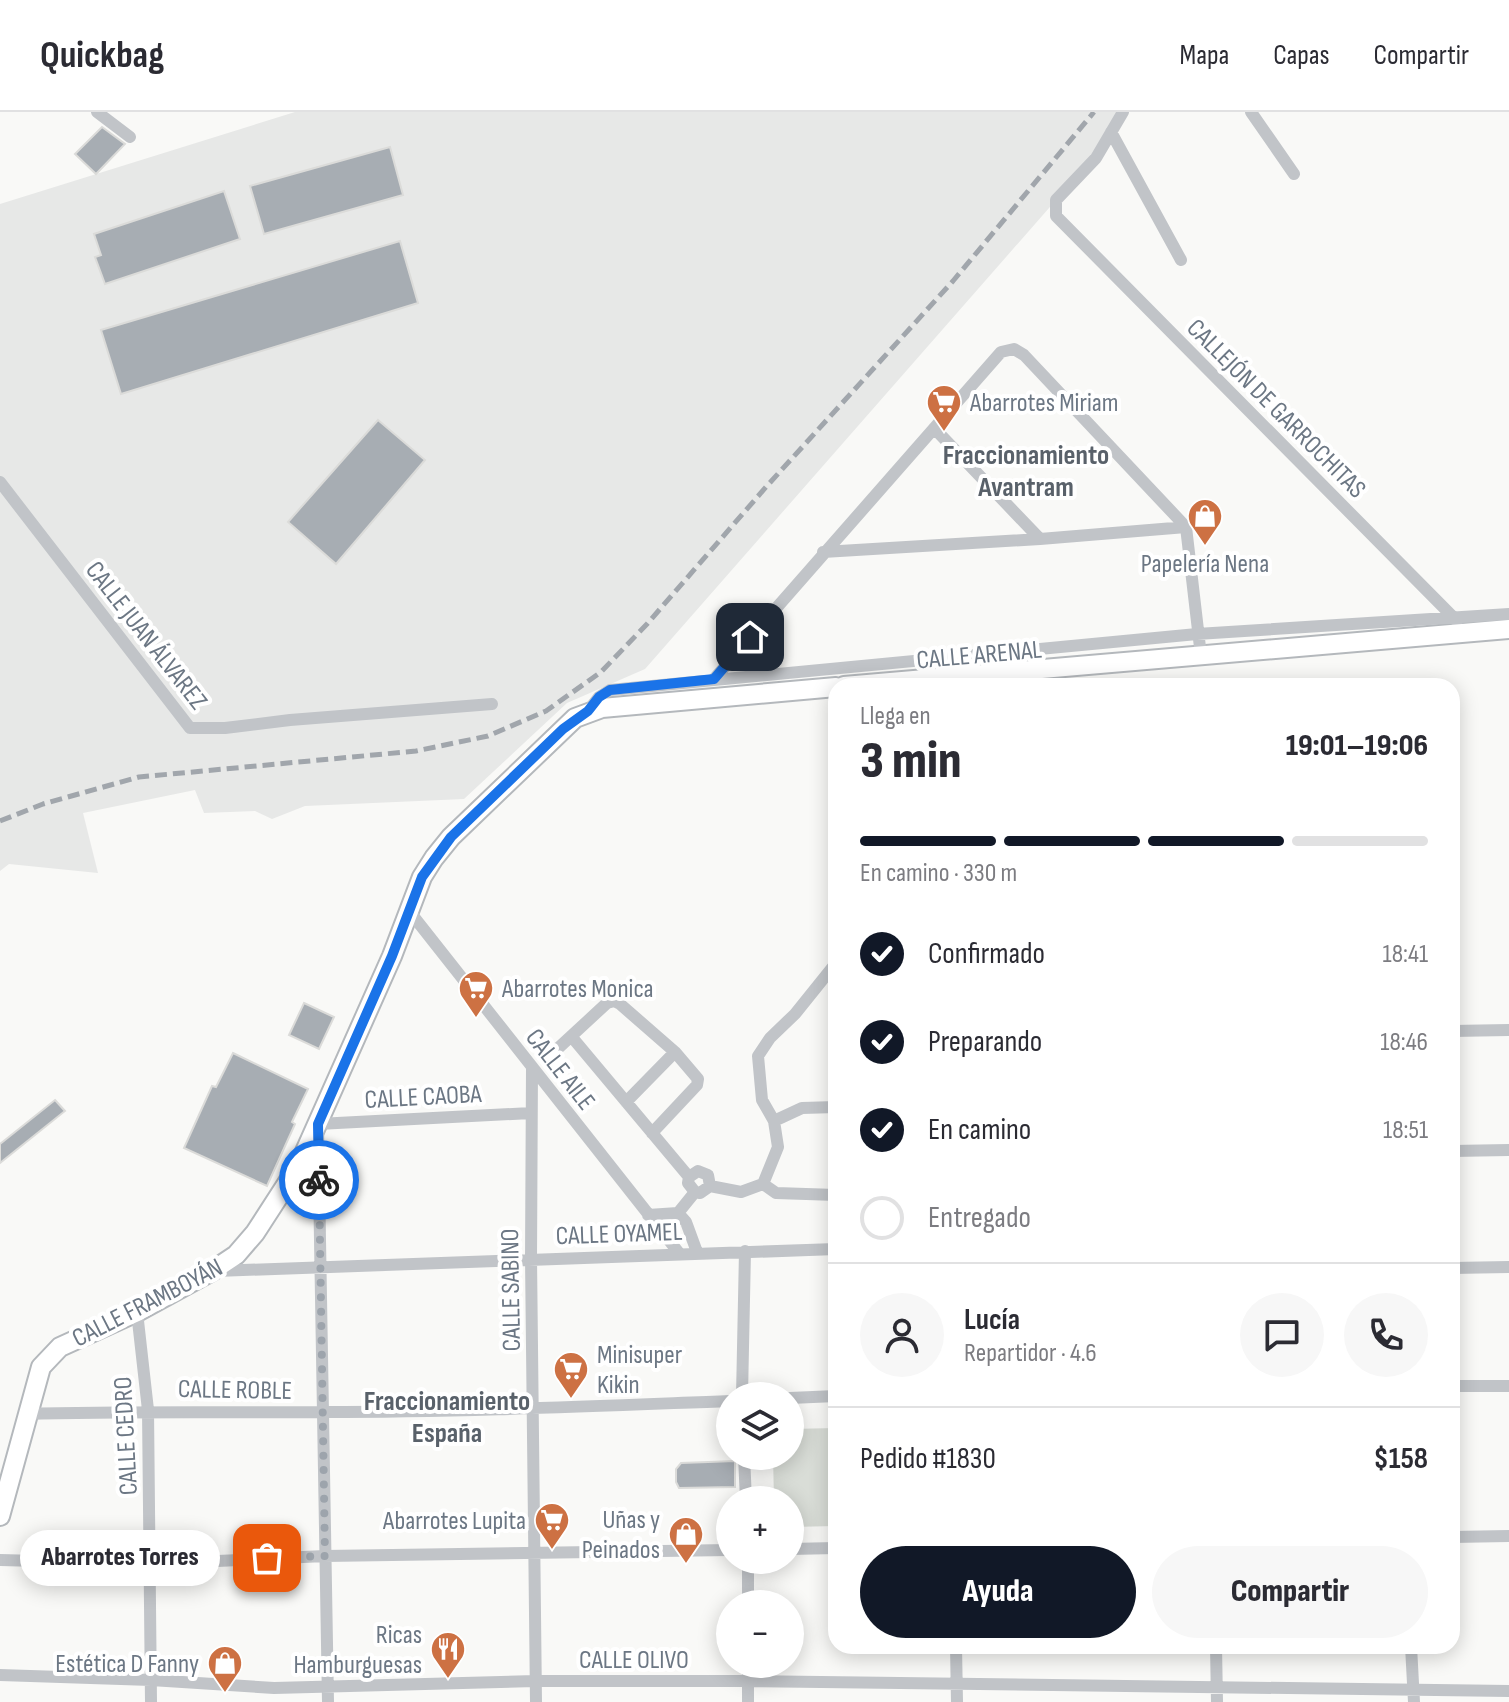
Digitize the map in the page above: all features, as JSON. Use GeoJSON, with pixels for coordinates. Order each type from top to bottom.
{"type":"FeatureCollection","features":[{"type":"Feature","properties":{"kind":"street"},"geometry":{"type":"LineString","coordinates":[[97,112],[130,137]]}},
{"type":"Feature","properties":{"kind":"street"},"geometry":{"type":"LineString","coordinates":[[1123,112],[1111,132],[1181,260]]}},
{"type":"Feature","properties":{"kind":"street"},"geometry":{"type":"LineString","coordinates":[[1251,112],[1294,174]]}},
{"type":"Feature","properties":{"kind":"street","name":"CALLEJÓN DE GARROCHITAS"},"geometry":{"type":"LineString","coordinates":[[1111,132],[1096,158],[1056,200],[1056,216],[1461,625]]}},
{"type":"Feature","properties":{"kind":"street"},"geometry":{"type":"LineString","coordinates":[[714,679],[1001,352],[1014,349],[1024,355],[1186,527],[1201,656]]}},
{"type":"Feature","properties":{"kind":"street"},"geometry":{"type":"LineString","coordinates":[[934,428],[1040,539]]}},
{"type":"Feature","properties":{"kind":"street","name":"CALLE JUAN ÁLVAREZ"},"geometry":{"type":"LineString","coordinates":[[0,482],[190,728],[225,728],[492,704]]}},
{"type":"Feature","properties":{"kind":"street"},"geometry":{"type":"LineString","coordinates":[[823,552],[1186,527]]}},
{"type":"Feature","properties":{"kind":"street","name":"CALLE ARENAL"},"geometry":{"type":"LineString","coordinates":[[939,678],[1201,656],[1461,625],[1509,614]]}},
{"type":"Feature","properties":{"kind":"street","name":"CALLE ARENAL"},"geometry":{"type":"LineString","coordinates":[[588,711],[599,697],[610,690],[1197,634],[1461,625],[1509,629]]}},
{"type":"Feature","properties":{"kind":"street"},"geometry":{"type":"LineString","coordinates":[[588,711],[631,704],[828,688]]}},
{"type":"Feature","properties":{"kind":"street","name":"CALLE FRAMBOYÁN"},"geometry":{"type":"LineString","coordinates":[[0,1516],[26,1414],[41,1367],[49,1355],[212,1271],[236,1255],[255,1233],[299,1165],[410,912],[422,877],[451,837],[563,729],[588,711]]}},
{"type":"Feature","properties":{"kind":"street","name":"CALLE AILE"},"geometry":{"type":"LineString","coordinates":[[410,912],[679,1253]]}},
{"type":"Feature","properties":{"kind":"street"},"geometry":{"type":"LineString","coordinates":[[710,1186],[708,1175],[704,1172],[698,1171],[689,1177],[688,1183],[695,1192],[700,1193],[710,1186],[741,1192],[763,1184],[778,1147],[774,1121],[762,1100],[758,1056],[770,1038],[795,1014],[828,973]]}},
{"type":"Feature","properties":{"kind":"street"},"geometry":{"type":"LineString","coordinates":[[554,1052],[607,1003],[614,1001],[675,1052],[696,1074],[697,1085],[652,1133]]}},
{"type":"Feature","properties":{"kind":"street"},"geometry":{"type":"LineString","coordinates":[[1460,1031],[1509,1030]]}},
{"type":"Feature","properties":{"kind":"street"},"geometry":{"type":"LineString","coordinates":[[571,1036],[689,1177]]}},
{"type":"Feature","properties":{"kind":"street"},"geometry":{"type":"LineString","coordinates":[[626,1102],[675,1052]]}},
{"type":"Feature","properties":{"kind":"street","name":"CALLE SABINO"},"geometry":{"type":"LineString","coordinates":[[532,1068],[536,1702]]}},
{"type":"Feature","properties":{"kind":"street"},"geometry":{"type":"LineString","coordinates":[[774,1121],[802,1108],[828,1106]]}},
{"type":"Feature","properties":{"kind":"street","name":"CALLE CAOBA"},"geometry":{"type":"LineString","coordinates":[[318,1124],[531,1113]]}},
{"type":"Feature","properties":{"kind":"street"},"geometry":{"type":"LineString","coordinates":[[318,1124],[328,1695]]}},
{"type":"Feature","properties":{"kind":"street"},"geometry":{"type":"LineString","coordinates":[[1460,1151],[1509,1150]]}},
{"type":"Feature","properties":{"kind":"street"},"geometry":{"type":"LineString","coordinates":[[763,1184],[776,1193],[828,1195]]}},
{"type":"Feature","properties":{"kind":"street"},"geometry":{"type":"LineString","coordinates":[[648,1215],[678,1213],[695,1192]]}},
{"type":"Feature","properties":{"kind":"street"},"geometry":{"type":"LineString","coordinates":[[678,1213],[686,1222],[697,1252]]}},
{"type":"Feature","properties":{"kind":"street","name":"CALLE OYAMEL"},"geometry":{"type":"LineString","coordinates":[[212,1271],[828,1249]]}},
{"type":"Feature","properties":{"kind":"street"},"geometry":{"type":"LineString","coordinates":[[742,1382],[745,1251]]}},
{"type":"Feature","properties":{"kind":"street"},"geometry":{"type":"LineString","coordinates":[[1460,1268],[1509,1267]]}},
{"type":"Feature","properties":{"kind":"street","name":"CALLE CEDRO"},"geometry":{"type":"LineString","coordinates":[[137,1312],[148,1410],[151,1702]]}},
{"type":"Feature","properties":{"kind":"street"},"geometry":{"type":"LineString","coordinates":[[1460,1386],[1509,1386]]}},
{"type":"Feature","properties":{"kind":"street"},"geometry":{"type":"LineString","coordinates":[[804,1397],[828,1396]]}},
{"type":"Feature","properties":{"kind":"street","name":"CALLE ROBLE"},"geometry":{"type":"LineString","coordinates":[[26,1414],[148,1410],[323,1412],[534,1409],[716,1402]]}},
{"type":"Feature","properties":{"kind":"street"},"geometry":{"type":"LineString","coordinates":[[1460,1537],[1509,1536]]}},
{"type":"Feature","properties":{"kind":"street"},"geometry":{"type":"LineString","coordinates":[[804,1549],[828,1548]]}},
{"type":"Feature","properties":{"kind":"street"},"geometry":{"type":"LineString","coordinates":[[0,1560],[151,1564],[325,1556],[716,1550]]}},
{"type":"Feature","properties":{"kind":"street"},"geometry":{"type":"LineString","coordinates":[[956,1654],[957,1702]]}},
{"type":"Feature","properties":{"kind":"street"},"geometry":{"type":"LineString","coordinates":[[1216,1654],[1217,1702]]}},
{"type":"Feature","properties":{"kind":"street"},"geometry":{"type":"LineString","coordinates":[[1411,1654],[1414,1697]]}},
{"type":"Feature","properties":{"kind":"street","name":"CALLE OLIVO"},"geometry":{"type":"LineString","coordinates":[[0,1675],[151,1680],[274,1688],[328,1695],[535,1681],[1216,1686],[1414,1697],[1509,1691]]}},
{"type":"Feature","properties":{"kind":"street"},"geometry":{"type":"LineString","coordinates":[[748,1681],[748,1702]]}},
{"type":"Feature","properties":{"kind":"shaded area"},"geometry":{"type":"Polygon","coordinates":[[[295,112],[1129,112],[1049,208],[645,669],[567,703],[464,799],[305,806],[272,819],[255,811],[204,813],[195,790],[83,813],[98,873],[9,864],[0,871],[0,204],[295,112]]]}},
{"type":"Feature","properties":{"kind":"shaded area"},"geometry":{"type":"Polygon","coordinates":[[[828,1428],[828,1526],[804,1527],[804,1486],[774,1486],[773,1470],[804,1470],[804,1429],[828,1428]]]}},
{"type":"Feature","properties":{"kind":"building"},"geometry":{"type":"Polygon","coordinates":[[[102,127],[125,144],[96,174],[75,154],[102,127]]]}},
{"type":"Feature","properties":{"kind":"building"},"geometry":{"type":"Polygon","coordinates":[[[390,147],[403,195],[264,234],[250,186],[390,147]]]}},
{"type":"Feature","properties":{"kind":"building"},"geometry":{"type":"Polygon","coordinates":[[[224,191],[240,239],[105,284],[95,257],[101,255],[94,234],[224,191]]]}},
{"type":"Feature","properties":{"kind":"building"},"geometry":{"type":"Polygon","coordinates":[[[400,241],[418,303],[121,394],[101,330],[400,241]]]}},
{"type":"Feature","properties":{"kind":"building"},"geometry":{"type":"Polygon","coordinates":[[[378,420],[425,460],[336,564],[288,522],[378,420]]]}},
{"type":"Feature","properties":{"kind":"building"},"geometry":{"type":"Polygon","coordinates":[[[304,1003],[334,1017],[319,1049],[289,1035],[304,1003]]]}},
{"type":"Feature","properties":{"kind":"building"},"geometry":{"type":"Polygon","coordinates":[[[233,1053],[308,1089],[267,1186],[184,1148],[212,1086],[216,1087],[233,1053]]]}},
{"type":"Feature","properties":{"kind":"building"},"geometry":{"type":"Polygon","coordinates":[[[55,1100],[65,1111],[0,1163],[0,1144],[55,1100]]]}},
{"type":"Feature","properties":{"kind":"building"},"geometry":{"type":"Polygon","coordinates":[[[716,1462],[716,1470],[735,1470],[735,1486],[679,1488],[676,1469],[681,1463],[716,1462]]]}},
{"type":"Feature","properties":{"kind":"railway"},"geometry":{"type":"LineString","coordinates":[[0,821],[43,804],[139,777],[416,751],[488,736],[546,711],[601,672],[647,624],[766,487],[953,281],[1094,112]]}},
{"type":"Feature","properties":{"kind":"way so far"},"geometry":{"type":"LineString","coordinates":[[267,1558],[325,1556],[319,1180]]}},
{"type":"Feature","properties":{"kind":"place","name":"Abarrotes Miriam"},"geometry":{"type":"Point","coordinates":[944,433]}},
{"type":"Feature","properties":{"kind":"place","name":"Papelería Nena"},"geometry":{"type":"Point","coordinates":[1205,547]}},
{"type":"Feature","properties":{"kind":"place","name":"Abarrotes Monica"},"geometry":{"type":"Point","coordinates":[476,1019]}},
{"type":"Feature","properties":{"kind":"place","name":"Minisuper Kikin"},"geometry":{"type":"Point","coordinates":[571,1400]}},
{"type":"Feature","properties":{"kind":"place","name":"Abarrotes Lupita"},"geometry":{"type":"Point","coordinates":[552,1551]}},
{"type":"Feature","properties":{"kind":"place","name":"Abarrotes Torres"},"geometry":{"type":"Point","coordinates":[267,1558]}},
{"type":"Feature","properties":{"kind":"place","name":"Uñas y Peinados"},"geometry":{"type":"Point","coordinates":[686,1565]}},
{"type":"Feature","properties":{"kind":"place","name":"Ricas Hamburguesas"},"geometry":{"type":"Point","coordinates":[448,1680]}},
{"type":"Feature","properties":{"kind":"place","name":"Estética D Fanny"},"geometry":{"type":"Point","coordinates":[225,1694]}},
{"type":"Feature","properties":{"kind":"district","name":"Fraccionamiento Avantram"},"geometry":{"type":"Point","coordinates":[1026,470]}},
{"type":"Feature","properties":{"kind":"district","name":"Fraccionamiento España"},"geometry":{"type":"Point","coordinates":[447,1416]}},
{"type":"Feature","properties":{"kind":"route"},"geometry":{"type":"LineString","coordinates":[[319,1180],[318,1124],[392,956],[422,877],[434,858],[451,837],[563,729],[588,711],[599,697],[610,690],[714,679],[750,637]]}}]}
